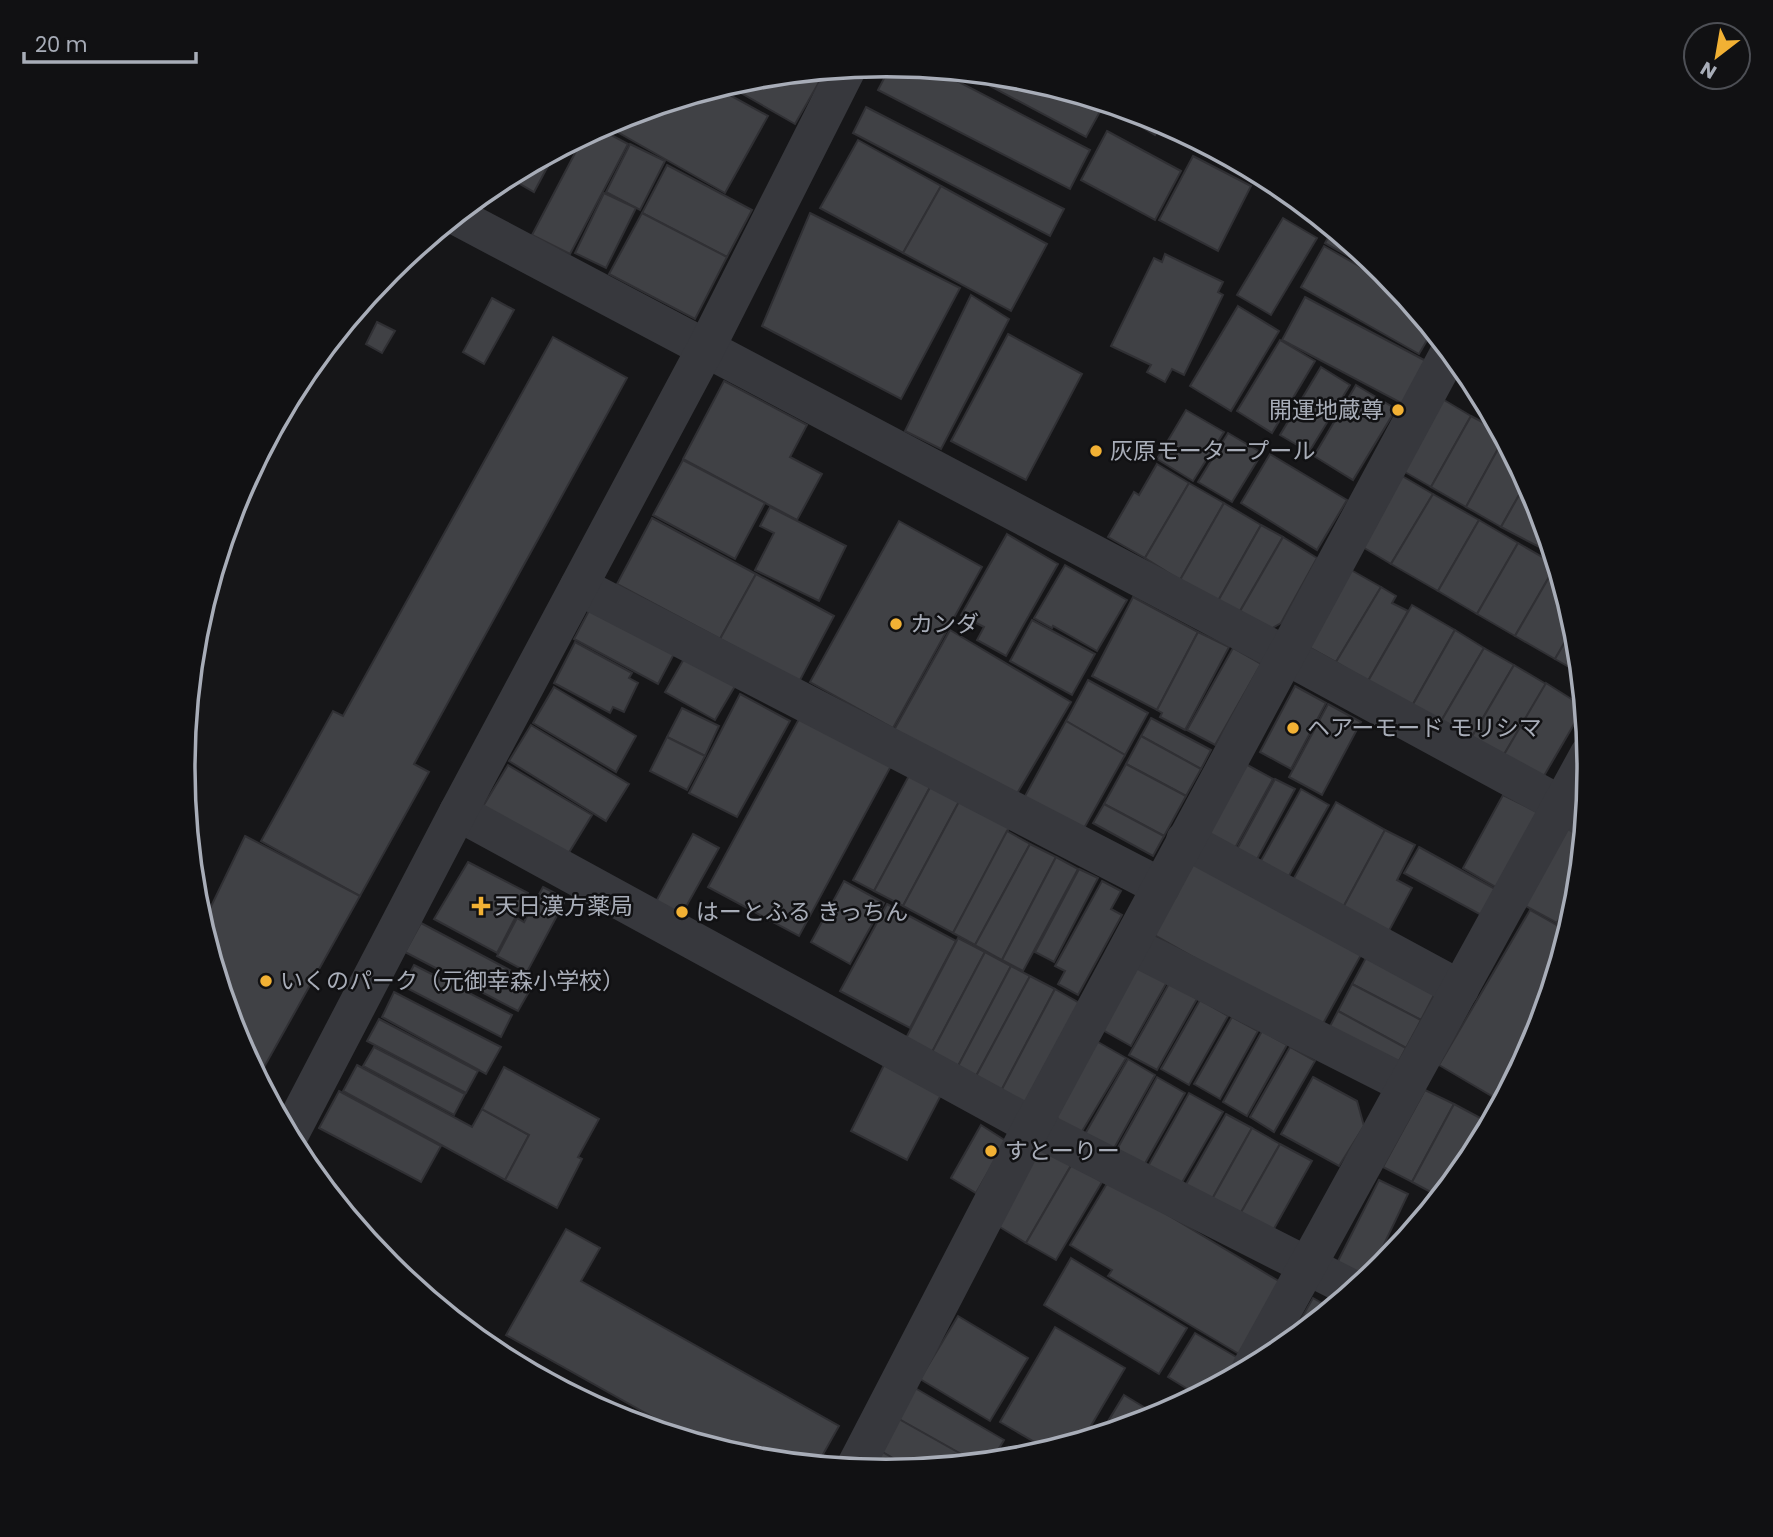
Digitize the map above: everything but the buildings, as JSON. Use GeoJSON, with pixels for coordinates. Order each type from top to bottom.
{"type":"FeatureCollection","features":[{"type":"Feature","properties":{"kind":"street"},"geometry":{"type":"LineString","coordinates":[[295,1125],[458,812],[706,348],[842,78]]}},
{"type":"Feature","properties":{"kind":"street"},"geometry":{"type":"LineString","coordinates":[[465,221],[1285,655],[1573,812],[1460,989],[1261,1349]]}},
{"type":"Feature","properties":{"kind":"street"},"geometry":{"type":"LineString","coordinates":[[859,1459],[1032,1126],[1444,361]]}},
{"type":"Feature","properties":{"kind":"street"},"geometry":{"type":"LineString","coordinates":[[579,586],[1161,887]]}},
{"type":"Feature","properties":{"kind":"street"},"geometry":{"type":"LineString","coordinates":[[458,812],[1032,1126],[1345,1285]]}},
{"type":"Feature","properties":{"kind":"street"},"geometry":{"type":"LineString","coordinates":[[1185,840],[1460,989]]}},
{"type":"Feature","properties":{"kind":"street"},"geometry":{"type":"LineString","coordinates":[[1130,945],[1406,1085]]}},
{"type":"Feature","properties":{"kind":"place","name":"開運地蔵尊"},"geometry":{"type":"Point","coordinates":[1398,410]}},
{"type":"Feature","properties":{"kind":"place","name":"灰原モータープール"},"geometry":{"type":"Point","coordinates":[1096,451]}},
{"type":"Feature","properties":{"kind":"place","name":"カンダ"},"geometry":{"type":"Point","coordinates":[896,624]}},
{"type":"Feature","properties":{"kind":"place","name":"ヘアーモード モリシマ"},"geometry":{"type":"Point","coordinates":[1293,728]}},
{"type":"Feature","properties":{"kind":"place","name":"天日漢方薬局"},"geometry":{"type":"Point","coordinates":[481,906]}},
{"type":"Feature","properties":{"kind":"place","name":"はーとふる きっちん"},"geometry":{"type":"Point","coordinates":[682,912]}},
{"type":"Feature","properties":{"kind":"place","name":"いくのパーク（元御幸森小学校）"},"geometry":{"type":"Point","coordinates":[266,981]}},
{"type":"Feature","properties":{"kind":"place","name":"すとーりー"},"geometry":{"type":"Point","coordinates":[991,1151]}}]}
